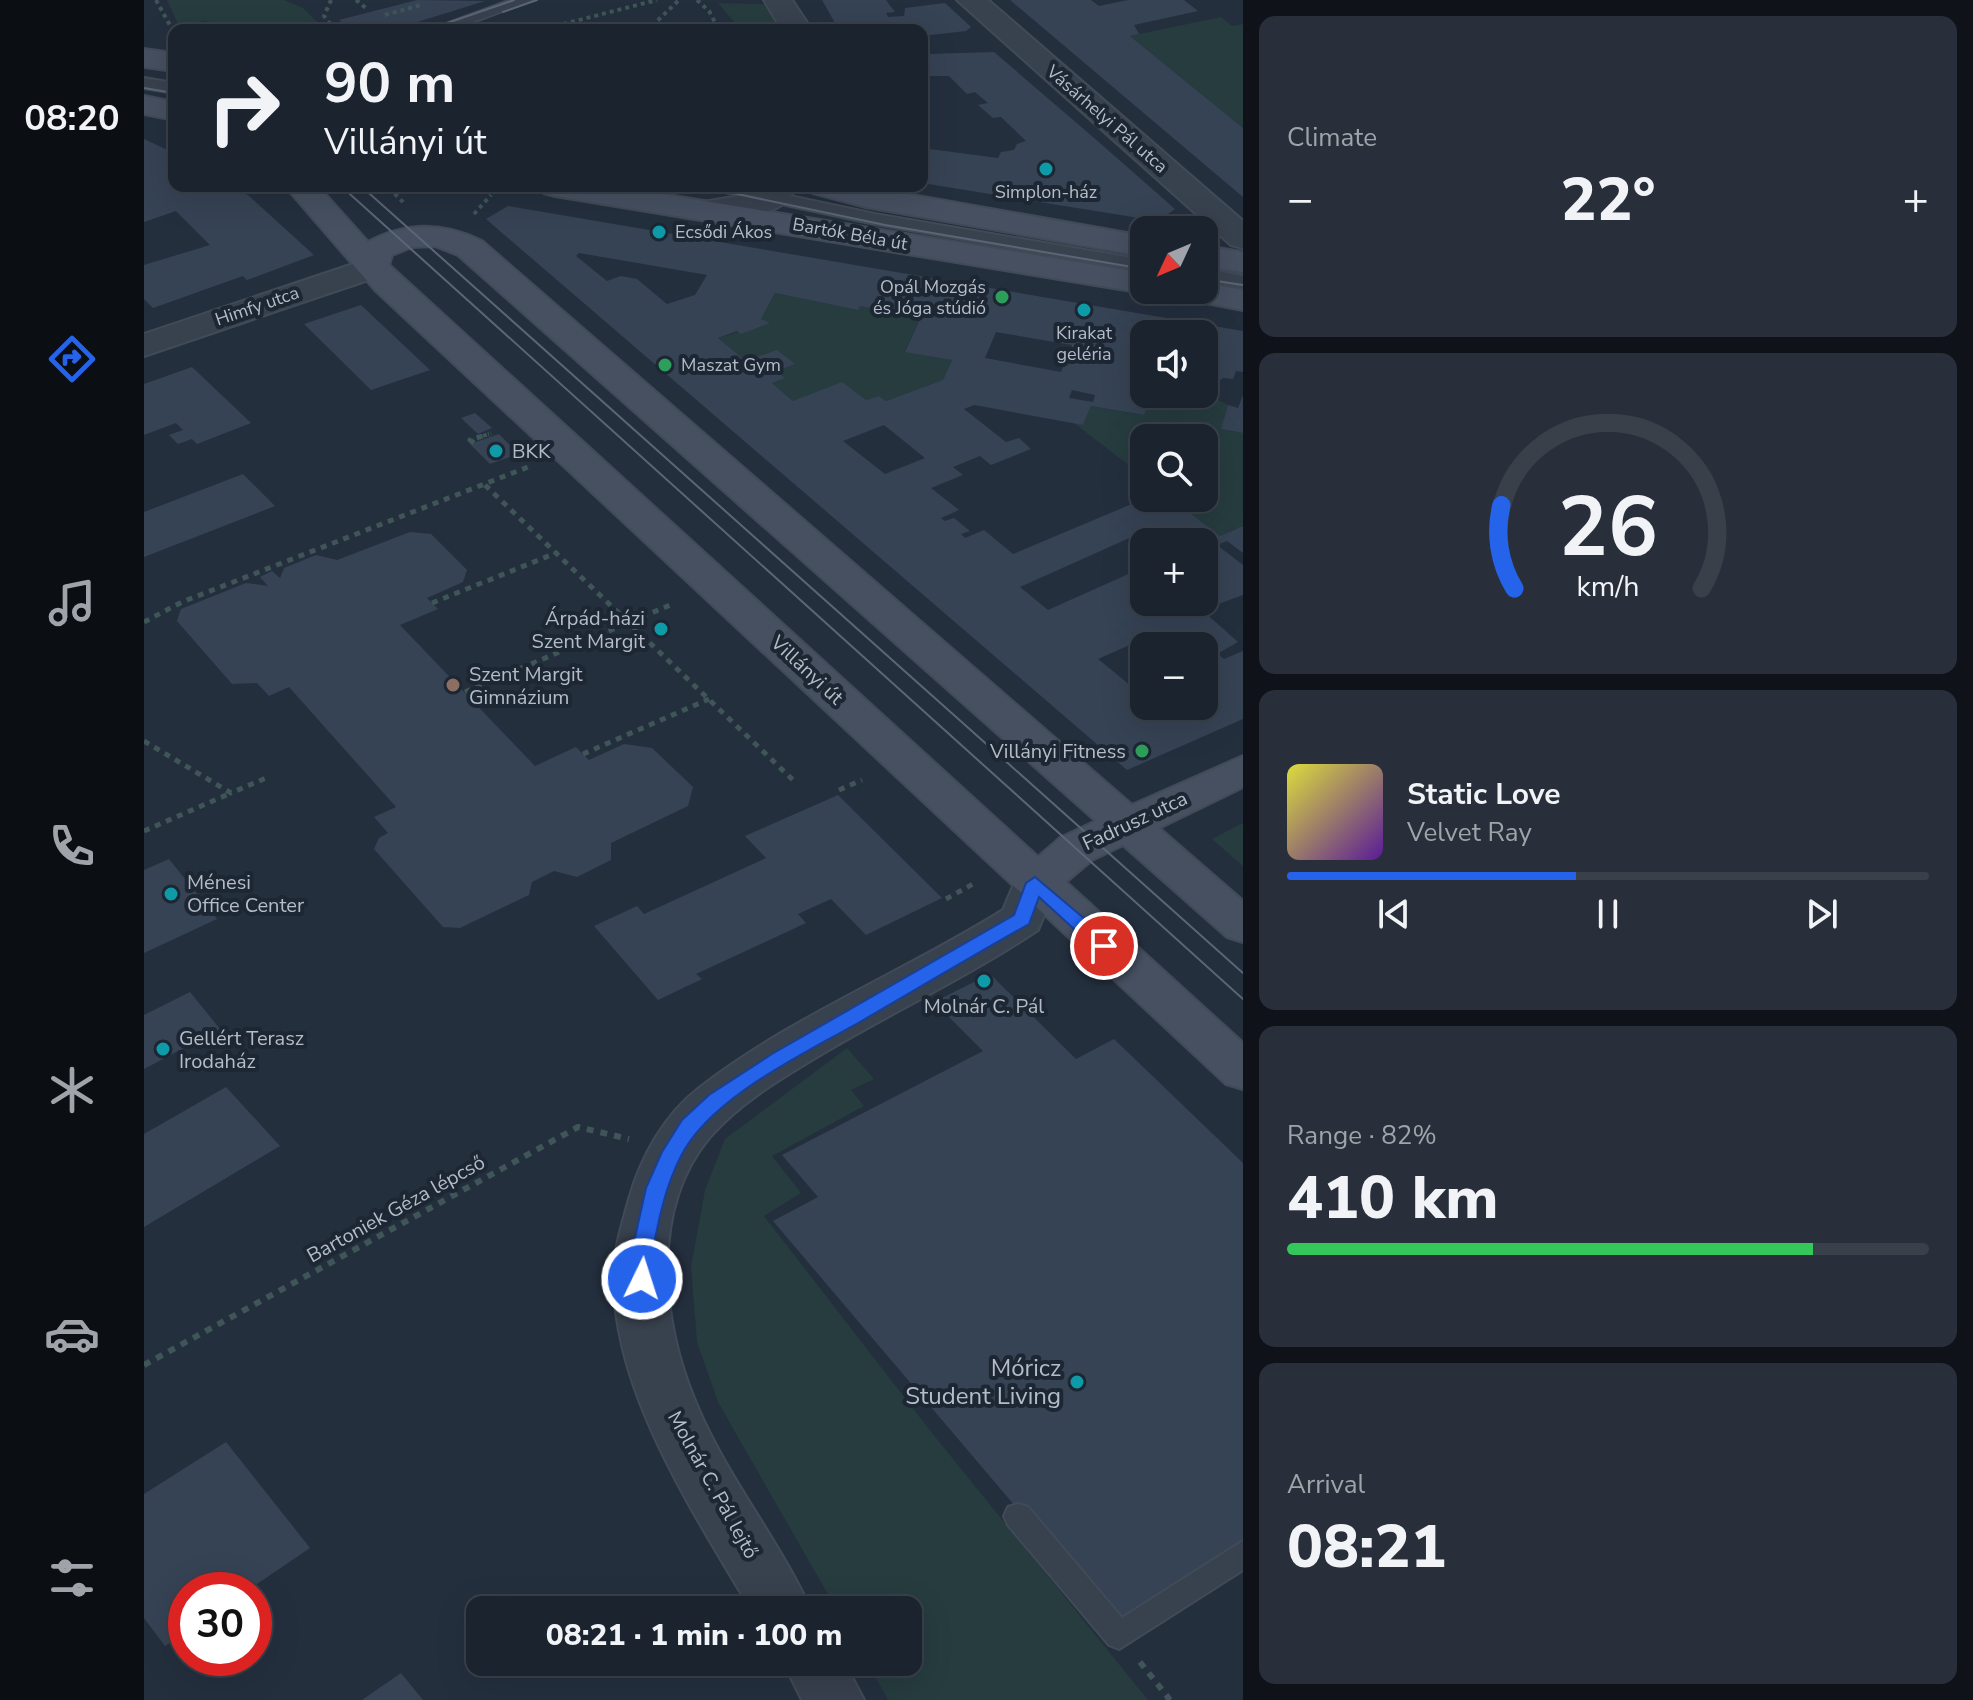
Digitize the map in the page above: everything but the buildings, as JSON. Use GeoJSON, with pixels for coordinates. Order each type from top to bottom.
{"type":"FeatureCollection","features":[{"type":"Feature","properties":{"kind":"street"},"geometry":{"type":"LineString","coordinates":[[778,0],[793,24]]}},
{"type":"Feature","properties":{"kind":"street","name":"Vásárhelyi Pál utca"},"geometry":{"type":"LineString","coordinates":[[971,0],[1243,238]]}},
{"type":"Feature","properties":{"kind":"street"},"geometry":{"type":"LineString","coordinates":[[144,58],[168,61]]}},
{"type":"Feature","properties":{"kind":"street"},"geometry":{"type":"LineString","coordinates":[[144,105],[168,110]]}},
{"type":"Feature","properties":{"kind":"street","name":"Villányi út"},"geometry":{"type":"LineString","coordinates":[[306,192],[371,268],[1035,883],[1243,1071]]}},
{"type":"Feature","properties":{"kind":"street","name":"Bartók Béla út"},"geometry":{"type":"LineString","coordinates":[[634,192],[714,198],[1130,280]]}},
{"type":"Feature","properties":{"kind":"street"},"geometry":{"type":"LineString","coordinates":[[714,198],[739,207],[774,192]]}},
{"type":"Feature","properties":{"kind":"street","name":"Bartók Béla út"},"geometry":{"type":"LineString","coordinates":[[850,192],[1130,244]]}},
{"type":"Feature","properties":{"kind":"street"},"geometry":{"type":"LineString","coordinates":[[371,268],[377,250],[400,239],[437,235],[452,239],[477,254],[1243,926]]}},
{"type":"Feature","properties":{"kind":"street"},"geometry":{"type":"LineString","coordinates":[[1218,258],[1243,262]]}},
{"type":"Feature","properties":{"kind":"street","name":"Himfy utca"},"geometry":{"type":"LineString","coordinates":[[144,346],[371,268]]}},
{"type":"Feature","properties":{"kind":"street"},"geometry":{"type":"LineString","coordinates":[[1218,296],[1243,300]]}},
{"type":"Feature","properties":{"kind":"street","name":"Fadrusz utca"},"geometry":{"type":"LineString","coordinates":[[1035,883],[1076,849],[1243,770]]}},
{"type":"Feature","properties":{"kind":"street","name":"Molnár C. Pál lejtő"},"geometry":{"type":"LineString","coordinates":[[774,1596],[683,1438],[656,1372],[640,1260],[656,1188],[672,1152],[689,1126],[716,1101],[779,1059],[1022,919],[1035,883]]}},
{"type":"Feature","properties":{"kind":"street"},"geometry":{"type":"LineString","coordinates":[[820,1676],[834,1700]]}},
{"type":"Feature","properties":{"kind":"lane"},"geometry":{"type":"LineString","coordinates":[[455,24],[525,0]]}},
{"type":"Feature","properties":{"kind":"lane"},"geometry":{"type":"LineString","coordinates":[[144,83],[168,87]]}},
{"type":"Feature","properties":{"kind":"lane","name":"Bartók Béla út"},"geometry":{"type":"LineString","coordinates":[[780,192],[963,235],[1130,263]]}},
{"type":"Feature","properties":{"kind":"lane"},"geometry":{"type":"LineString","coordinates":[[1218,277],[1243,281]]}},
{"type":"Feature","properties":{"kind":"lane"},"geometry":{"type":"LineString","coordinates":[[1018,1516],[1119,1636],[1243,1554]]}},
{"type":"Feature","properties":{"kind":"path"},"geometry":{"type":"LineString","coordinates":[[156,0],[169,24]]}},
{"type":"Feature","properties":{"kind":"path"},"geometry":{"type":"LineString","coordinates":[[330,24],[324,16],[331,0]]}},
{"type":"Feature","properties":{"kind":"path"},"geometry":{"type":"LineString","coordinates":[[356,0],[367,9]]}},
{"type":"Feature","properties":{"kind":"path"},"geometry":{"type":"LineString","coordinates":[[563,24],[657,0]]}},
{"type":"Feature","properties":{"kind":"path"},"geometry":{"type":"LineString","coordinates":[[654,24],[679,0]]}},
{"type":"Feature","properties":{"kind":"path"},"geometry":{"type":"LineString","coordinates":[[697,0],[709,11],[716,24]]}},
{"type":"Feature","properties":{"kind":"path"},"geometry":{"type":"LineString","coordinates":[[385,15],[428,4]]}},
{"type":"Feature","properties":{"kind":"path"},"geometry":{"type":"LineString","coordinates":[[393,192],[410,209]]}},
{"type":"Feature","properties":{"kind":"path"},"geometry":{"type":"LineString","coordinates":[[468,220],[491,195]]}},
{"type":"Feature","properties":{"kind":"path"},"geometry":{"type":"LineString","coordinates":[[474,443],[470,440],[496,431]]}},
{"type":"Feature","properties":{"kind":"path"},"geometry":{"type":"LineString","coordinates":[[144,622],[182,602],[531,466]]}},
{"type":"Feature","properties":{"kind":"path"},"geometry":{"type":"LineString","coordinates":[[484,485],[793,780]]}},
{"type":"Feature","properties":{"kind":"path"},"geometry":{"type":"LineString","coordinates":[[432,603],[556,553]]}},
{"type":"Feature","properties":{"kind":"path"},"geometry":{"type":"LineString","coordinates":[[465,692],[676,603]]}},
{"type":"Feature","properties":{"kind":"path"},"geometry":{"type":"LineString","coordinates":[[583,754],[709,699]]}},
{"type":"Feature","properties":{"kind":"path"},"geometry":{"type":"LineString","coordinates":[[144,741],[231,793]]}},
{"type":"Feature","properties":{"kind":"path"},"geometry":{"type":"LineString","coordinates":[[144,831],[266,778]]}},
{"type":"Feature","properties":{"kind":"path"},"geometry":{"type":"LineString","coordinates":[[839,790],[862,780]]}},
{"type":"Feature","properties":{"kind":"path"},"geometry":{"type":"LineString","coordinates":[[946,899],[973,884]]}},
{"type":"Feature","properties":{"kind":"path","name":"Bartoniek Géza lépcső"},"geometry":{"type":"LineString","coordinates":[[144,1365],[578,1127],[597,1129],[672,1152]]}},
{"type":"Feature","properties":{"kind":"path"},"geometry":{"type":"LineString","coordinates":[[1119,1636],[1170,1700]]}},
{"type":"Feature","properties":{"kind":"green space"},"geometry":{"type":"Polygon","coordinates":[[[167,0],[284,0],[303,8],[319,24],[209,24],[210,22],[202,21],[198,24],[178,24],[167,0]]]}},
{"type":"Feature","properties":{"kind":"green space"},"geometry":{"type":"Polygon","coordinates":[[[718,3],[765,4],[777,24],[736,24],[718,3]]]}},
{"type":"Feature","properties":{"kind":"green space"},"geometry":{"type":"Polygon","coordinates":[[[1221,17],[1232,26],[1243,24],[1243,128],[1130,36],[1221,17]]]}},
{"type":"Feature","properties":{"kind":"green space"},"geometry":{"type":"Polygon","coordinates":[[[775,293],[858,310],[860,306],[921,317],[905,351],[952,360],[943,380],[886,401],[879,396],[866,400],[793,401],[772,383],[784,378],[777,371],[794,364],[746,361],[718,338],[769,323],[761,319],[775,293]]]}},
{"type":"Feature","properties":{"kind":"green space"},"geometry":{"type":"Polygon","coordinates":[[[1218,400],[1228,405],[1221,429],[1243,433],[1243,526],[1220,536],[1218,528],[1210,528],[1189,512],[1218,512],[1218,424],[1130,424],[1130,466],[1074,423],[1083,425],[1091,406],[1143,415],[1146,408],[1218,408],[1218,400]]]}},
{"type":"Feature","properties":{"kind":"green space"},"geometry":{"type":"Polygon","coordinates":[[[1243,823],[1243,866],[1212,839],[1243,823]]]}},
{"type":"Feature","properties":{"kind":"green space"},"geometry":{"type":"Polygon","coordinates":[[[847,1048],[874,1079],[851,1090],[864,1106],[772,1156],[801,1193],[764,1216],[932,1433],[1148,1700],[888,1700],[875,1676],[922,1676],[922,1596],[829,1596],[718,1402],[697,1342],[691,1267],[705,1190],[725,1139],[847,1048]]]}},
{"type":"Feature","properties":{"kind":"tram line"},"geometry":{"type":"LineString","coordinates":[[444,24],[514,0]]}},
{"type":"Feature","properties":{"kind":"tram line"},"geometry":{"type":"LineString","coordinates":[[503,12],[537,0]]}},
{"type":"Feature","properties":{"kind":"tram line"},"geometry":{"type":"LineString","coordinates":[[144,88],[168,92]]}},
{"type":"Feature","properties":{"kind":"tram line"},"geometry":{"type":"LineString","coordinates":[[348,192],[1243,999]]}},
{"type":"Feature","properties":{"kind":"tram line"},"geometry":{"type":"LineString","coordinates":[[368,192],[1243,973]]}},
{"type":"Feature","properties":{"kind":"tram line"},"geometry":{"type":"LineString","coordinates":[[728,192],[885,225],[1130,267]]}},
{"type":"Feature","properties":{"kind":"tram line"},"geometry":{"type":"LineString","coordinates":[[1218,281],[1243,285]]}},
{"type":"Feature","properties":{"kind":"place","name":"Simplon-ház"},"geometry":{"type":"Point","coordinates":[1046,169]}},
{"type":"Feature","properties":{"kind":"place","name":"Ecsődi Ákos"},"geometry":{"type":"Point","coordinates":[659,232]}},
{"type":"Feature","properties":{"kind":"place","name":"Opál Mozgás és Jóga stúdió"},"geometry":{"type":"Point","coordinates":[1002,297]}},
{"type":"Feature","properties":{"kind":"place","name":"Kirakat geléria"},"geometry":{"type":"Point","coordinates":[1084,310]}},
{"type":"Feature","properties":{"kind":"place","name":"Maszat Gym"},"geometry":{"type":"Point","coordinates":[665,365]}},
{"type":"Feature","properties":{"kind":"place","name":"BKK"},"geometry":{"type":"Point","coordinates":[496,451]}},
{"type":"Feature","properties":{"kind":"place","name":"Árpád-házi Szent Margit"},"geometry":{"type":"Point","coordinates":[661,629]}},
{"type":"Feature","properties":{"kind":"place","name":"Szent Margit Gimnázium"},"geometry":{"type":"Point","coordinates":[453,685]}},
{"type":"Feature","properties":{"kind":"place","name":"Villányi Fitness"},"geometry":{"type":"Point","coordinates":[1142,751]}},
{"type":"Feature","properties":{"kind":"place","name":"Ménesi Office Center"},"geometry":{"type":"Point","coordinates":[171,894]}},
{"type":"Feature","properties":{"kind":"place","name":"Molnár C. Pál"},"geometry":{"type":"Point","coordinates":[984,981]}},
{"type":"Feature","properties":{"kind":"place","name":"Gellért Terasz Irodaház"},"geometry":{"type":"Point","coordinates":[163,1049]}},
{"type":"Feature","properties":{"kind":"place","name":"Móricz Student Living"},"geometry":{"type":"Point","coordinates":[1077,1382]}},
{"type":"Feature","properties":{"kind":"route"},"geometry":{"type":"LineString","coordinates":[[642,1279],[640,1260],[656,1188],[672,1152],[689,1126],[716,1101],[779,1059],[1007,930],[1022,919],[1035,883],[1104,946]]}}]}
